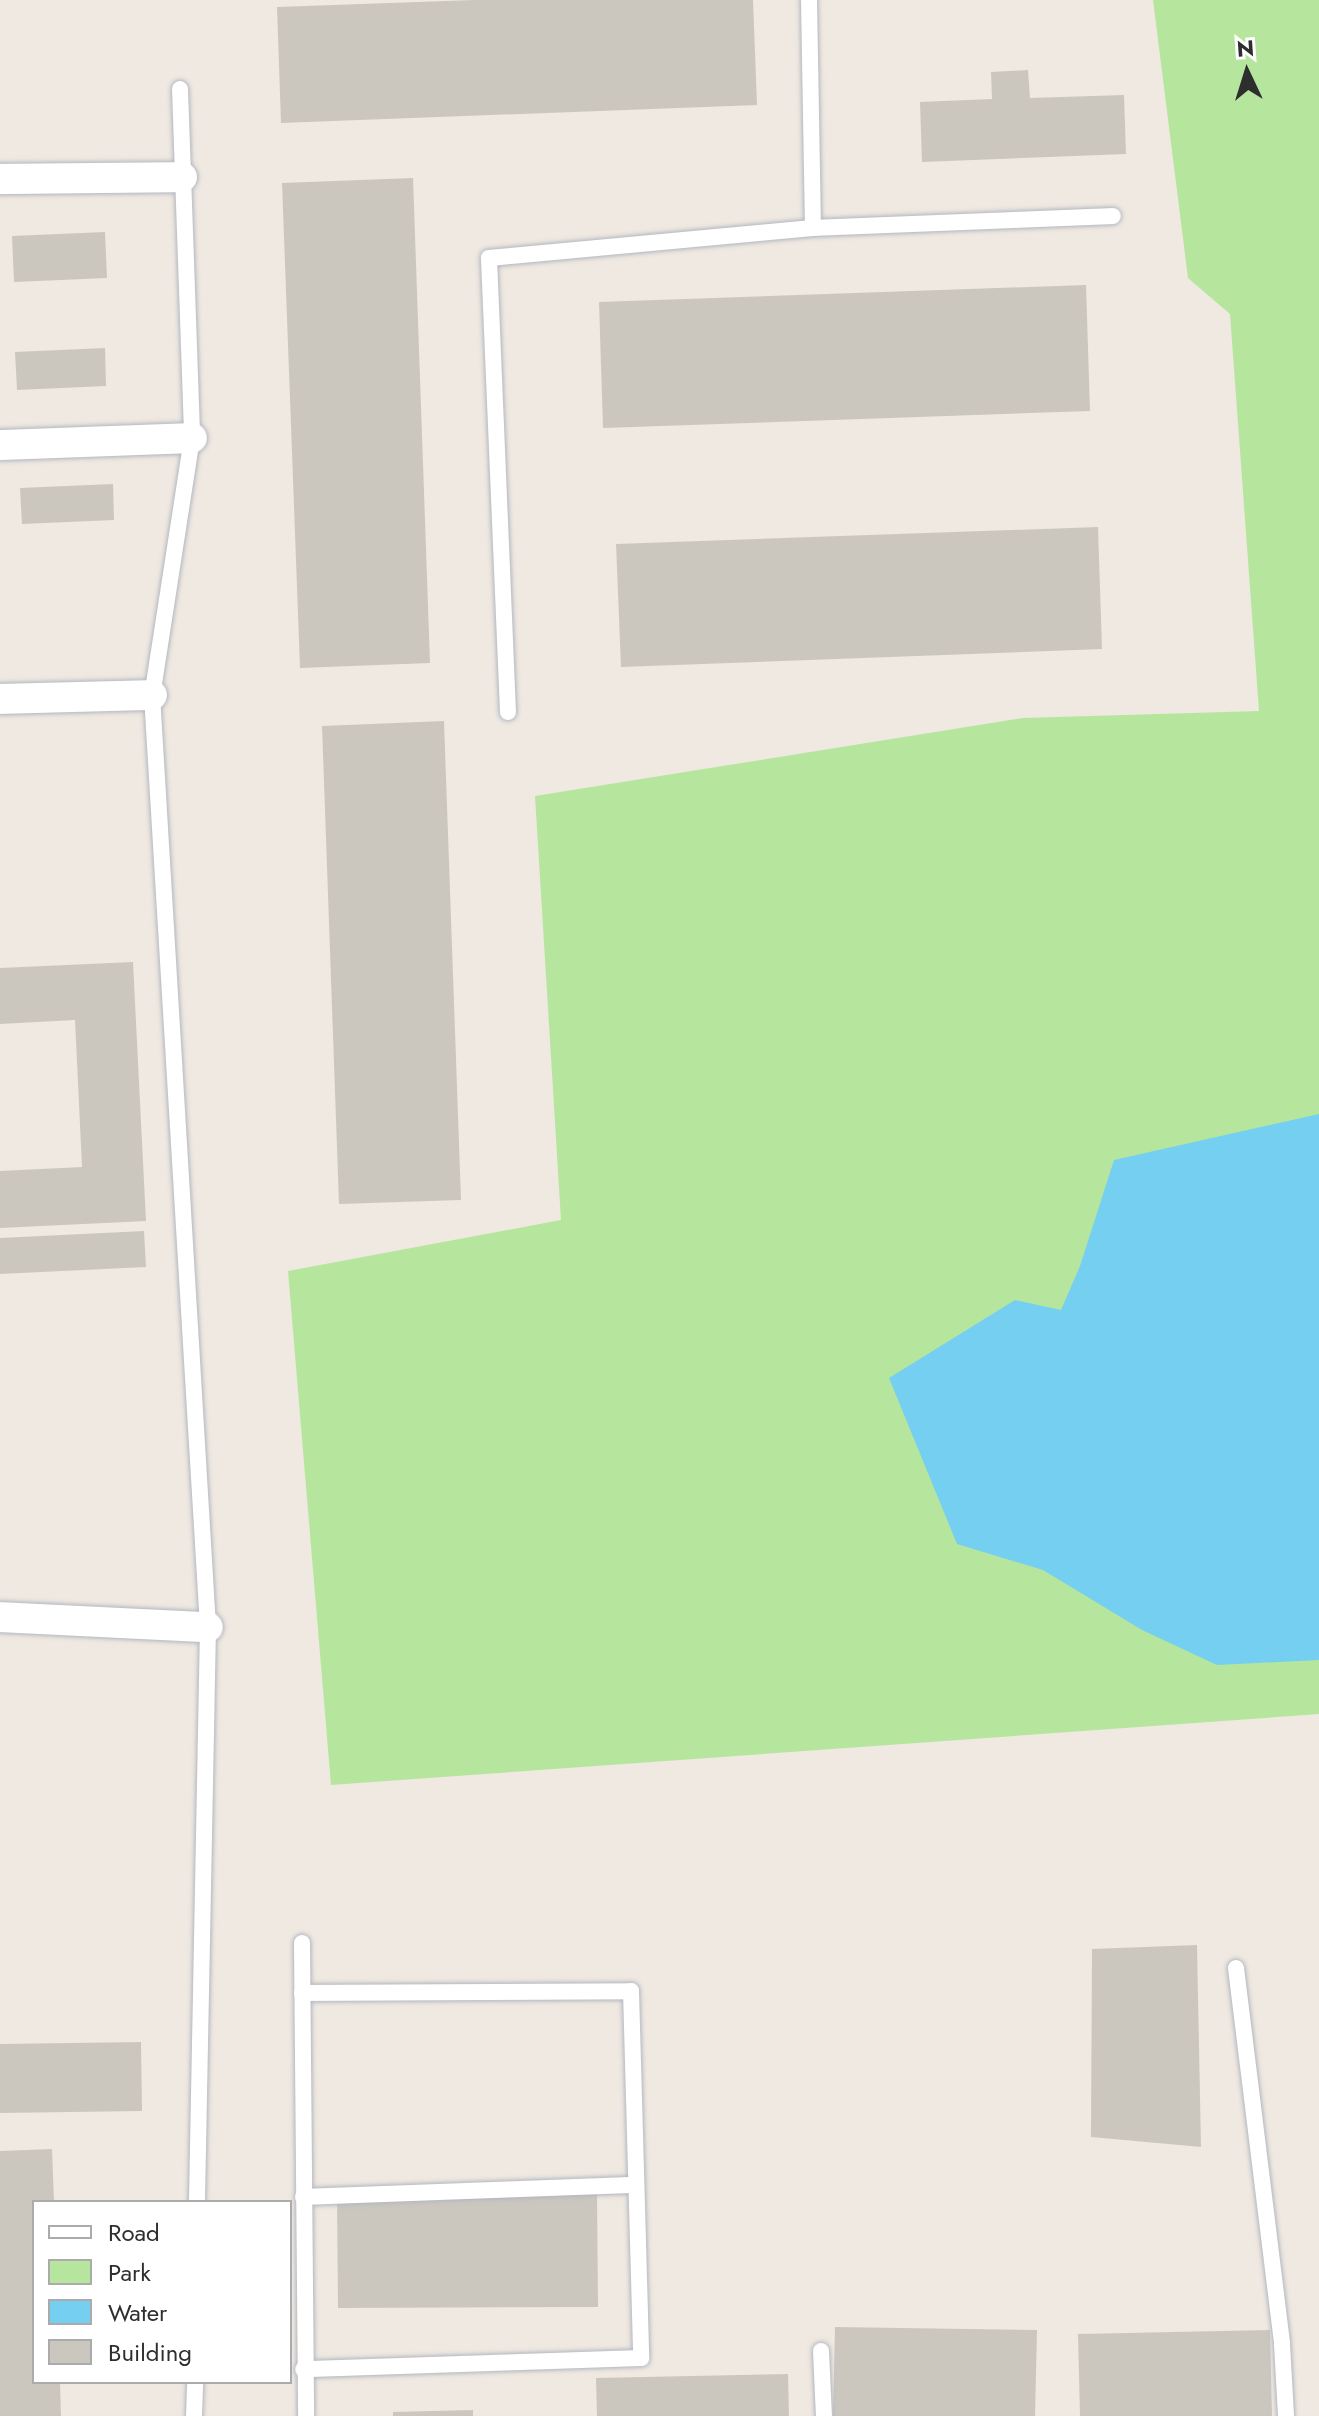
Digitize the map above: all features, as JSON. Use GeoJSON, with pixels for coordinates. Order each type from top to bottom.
{"type":"FeatureCollection","features":[{"type":"Feature","properties":{"kind":"street"},"geometry":{"type":"LineString","coordinates":[[0,179],[182,177]]}},
{"type":"Feature","properties":{"kind":"street"},"geometry":{"type":"LineString","coordinates":[[0,445],[192,438]]}},
{"type":"Feature","properties":{"kind":"street"},"geometry":{"type":"LineString","coordinates":[[0,699],[152,695]]}},
{"type":"Feature","properties":{"kind":"street"},"geometry":{"type":"LineString","coordinates":[[0,1617],[208,1627]]}},
{"type":"Feature","properties":{"kind":"lane"},"geometry":{"type":"LineString","coordinates":[[809,0],[813,228]]}},
{"type":"Feature","properties":{"kind":"lane"},"geometry":{"type":"LineString","coordinates":[[180,89],[192,438],[152,695],[208,1627],[197,2200]]}},
{"type":"Feature","properties":{"kind":"lane"},"geometry":{"type":"LineString","coordinates":[[508,712],[489,258],[813,228],[1113,216]]}},
{"type":"Feature","properties":{"kind":"lane"},"geometry":{"type":"LineString","coordinates":[[302,1943],[303,2369],[306,2416]]}},
{"type":"Feature","properties":{"kind":"lane"},"geometry":{"type":"LineString","coordinates":[[1236,1968],[1282,2344],[1286,2416]]}},
{"type":"Feature","properties":{"kind":"lane"},"geometry":{"type":"LineString","coordinates":[[302,1993],[631,1991],[641,2358],[303,2369]]}},
{"type":"Feature","properties":{"kind":"lane"},"geometry":{"type":"LineString","coordinates":[[303,2197],[636,2185]]}},
{"type":"Feature","properties":{"kind":"lane"},"geometry":{"type":"LineString","coordinates":[[821,2351],[824,2416]]}},
{"type":"Feature","properties":{"kind":"lane"},"geometry":{"type":"LineString","coordinates":[[194,2416],[195,2384]]}},
{"type":"Feature","properties":{"kind":"green space"},"geometry":{"type":"Polygon","coordinates":[[[1153,0],[1319,0],[1319,1714],[331,1785],[288,1271],[561,1220],[535,796],[1023,718],[1259,711],[1230,314],[1188,278],[1153,0]]]}},
{"type":"Feature","properties":{"kind":"water"},"geometry":{"type":"Polygon","coordinates":[[[1319,1114],[1319,1660],[1217,1665],[1142,1630],[1043,1570],[957,1544],[889,1378],[1015,1300],[1061,1310],[1080,1266],[1114,1160],[1319,1114]]]}},
{"type":"Feature","properties":{"kind":"building"},"geometry":{"type":"Polygon","coordinates":[[[474,0],[753,0],[757,105],[281,123],[277,7],[474,0]]]}},
{"type":"Feature","properties":{"kind":"building"},"geometry":{"type":"Polygon","coordinates":[[[1028,70],[1030,98],[1124,95],[1126,154],[922,162],[920,102],[992,99],[991,72],[1028,70]]]}},
{"type":"Feature","properties":{"kind":"building"},"geometry":{"type":"Polygon","coordinates":[[[413,178],[430,663],[300,668],[282,183],[413,178]]]}},
{"type":"Feature","properties":{"kind":"building"},"geometry":{"type":"Polygon","coordinates":[[[105,232],[107,278],[14,282],[12,236],[105,232]]]}},
{"type":"Feature","properties":{"kind":"building"},"geometry":{"type":"Polygon","coordinates":[[[1086,285],[1090,411],[603,428],[599,302],[1086,285]]]}},
{"type":"Feature","properties":{"kind":"building"},"geometry":{"type":"Polygon","coordinates":[[[105,348],[106,386],[17,390],[15,352],[105,348]]]}},
{"type":"Feature","properties":{"kind":"building"},"geometry":{"type":"Polygon","coordinates":[[[113,484],[114,520],[22,524],[20,488],[113,484]]]}},
{"type":"Feature","properties":{"kind":"building"},"geometry":{"type":"Polygon","coordinates":[[[1098,527],[1102,649],[621,667],[616,544],[1098,527]]]}},
{"type":"Feature","properties":{"kind":"building"},"geometry":{"type":"Polygon","coordinates":[[[444,721],[461,1200],[339,1204],[322,726],[444,721]]]}},
{"type":"Feature","properties":{"kind":"building"},"geometry":{"type":"Polygon","coordinates":[[[133,962],[146,1221],[0,1228],[0,1171],[82,1167],[75,1020],[0,1024],[0,968],[133,962]]]}},
{"type":"Feature","properties":{"kind":"building"},"geometry":{"type":"Polygon","coordinates":[[[144,1231],[146,1267],[0,1274],[0,1238],[144,1231]]]}},
{"type":"Feature","properties":{"kind":"building"},"geometry":{"type":"Polygon","coordinates":[[[1197,1945],[1201,2147],[1091,2137],[1092,1949],[1197,1945]]]}},
{"type":"Feature","properties":{"kind":"building"},"geometry":{"type":"Polygon","coordinates":[[[141,2042],[142,2111],[0,2113],[0,2044],[141,2042]]]}},
{"type":"Feature","properties":{"kind":"building"},"geometry":{"type":"Polygon","coordinates":[[[52,2149],[54,2200],[32,2200],[32,2384],[60,2384],[61,2416],[0,2416],[0,2151],[52,2149]]]}},
{"type":"Feature","properties":{"kind":"building"},"geometry":{"type":"Polygon","coordinates":[[[597,2194],[598,2307],[338,2308],[337,2196],[597,2194]]]}},
{"type":"Feature","properties":{"kind":"building"},"geometry":{"type":"Polygon","coordinates":[[[835,2327],[1037,2330],[1035,2416],[833,2416],[835,2327]]]}},
{"type":"Feature","properties":{"kind":"building"},"geometry":{"type":"Polygon","coordinates":[[[1270,2330],[1272,2416],[1080,2416],[1078,2334],[1270,2330]]]}},
{"type":"Feature","properties":{"kind":"building"},"geometry":{"type":"Polygon","coordinates":[[[788,2374],[789,2416],[597,2416],[596,2378],[788,2374]]]}},
{"type":"Feature","properties":{"kind":"building"},"geometry":{"type":"Polygon","coordinates":[[[473,2410],[473,2416],[393,2416],[393,2412],[473,2410]]]}}]}
